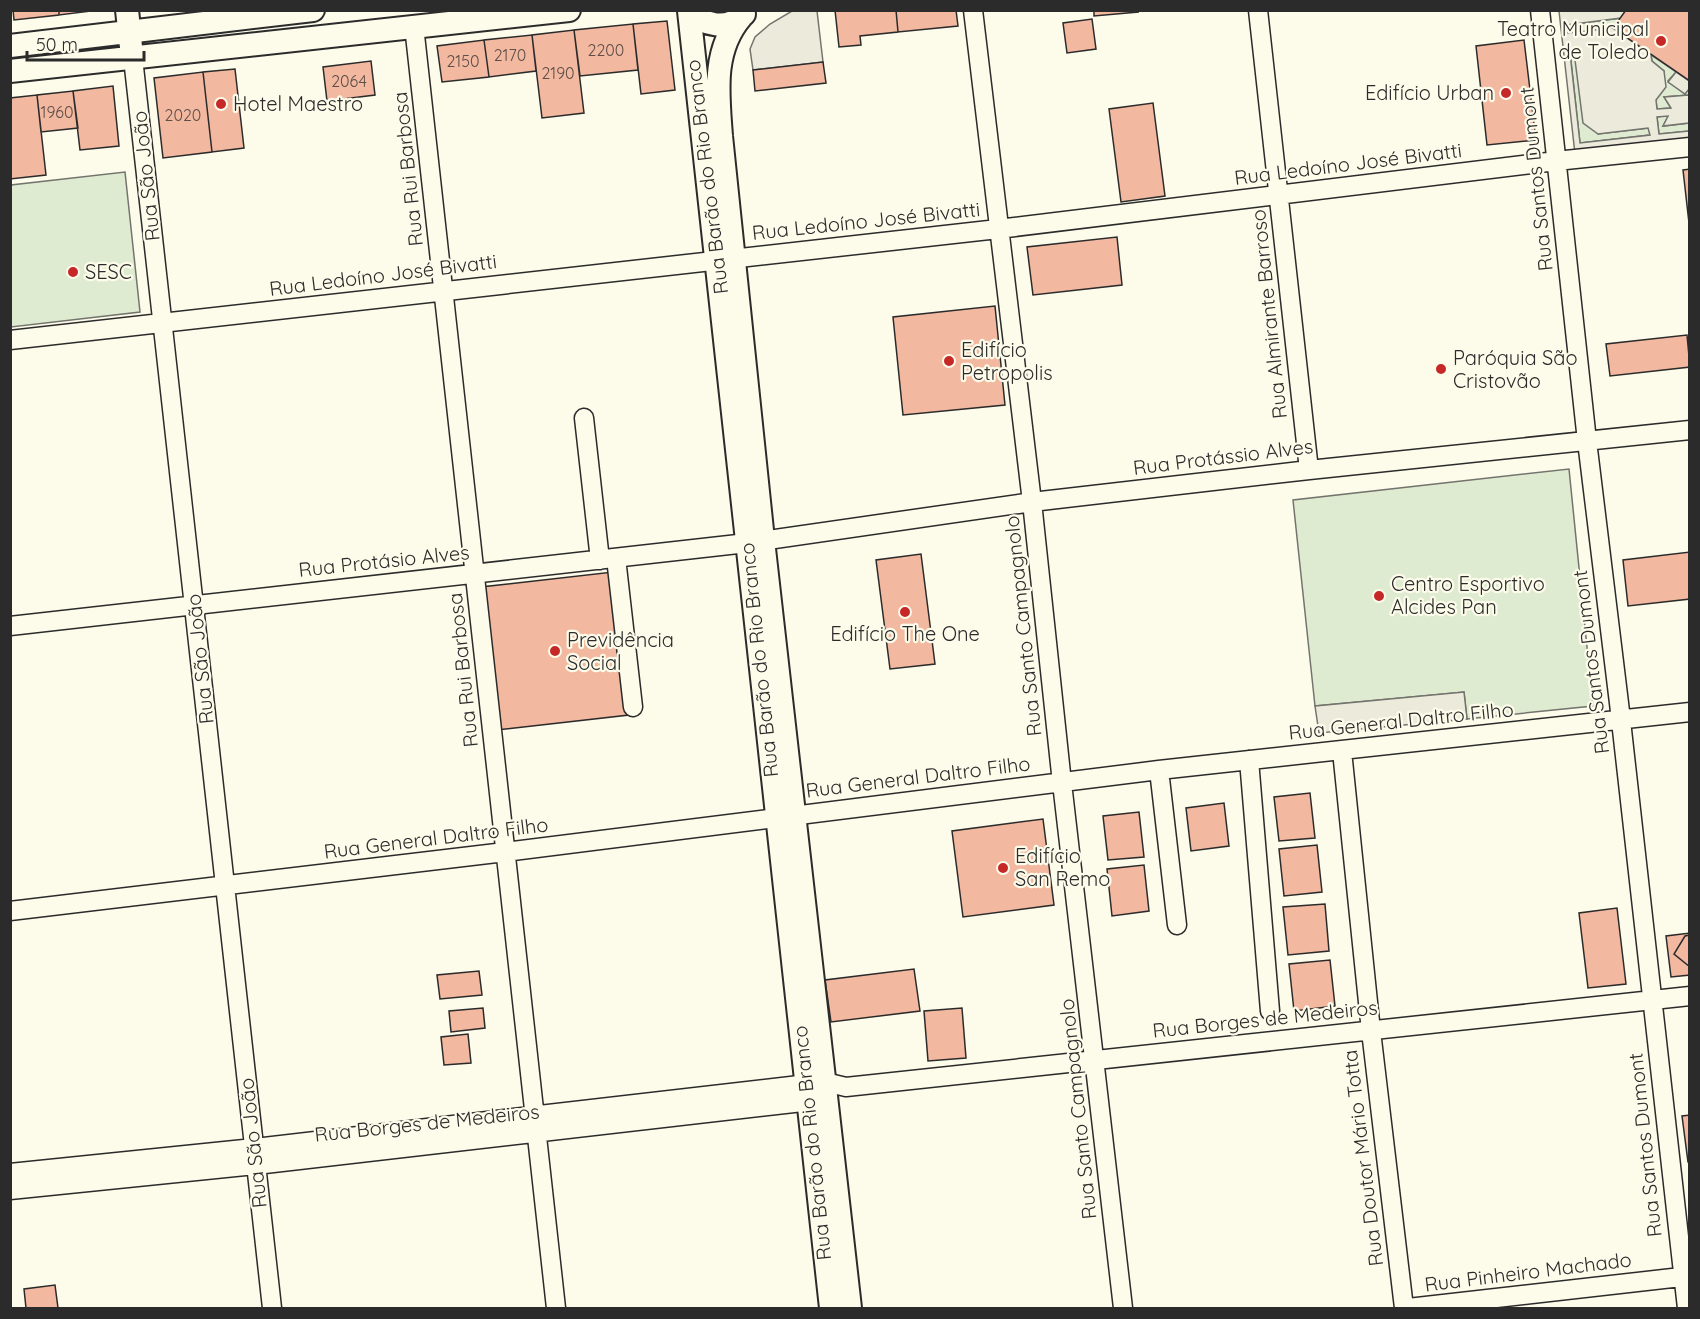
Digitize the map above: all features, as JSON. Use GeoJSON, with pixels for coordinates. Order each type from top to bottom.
{"type":"FeatureCollection","features":[{"type":"Feature","properties":{"kind":"main road"},"geometry":{"type":"LineString","coordinates":[[10,46],[129,21],[313,10]]}},
{"type":"Feature","properties":{"kind":"main road"},"geometry":{"type":"LineString","coordinates":[[10,70],[569,10]]}},
{"type":"Feature","properties":{"kind":"main road"},"geometry":{"type":"LineString","coordinates":[[689,11],[708,24],[720,25],[731,22],[744,14]]}},
{"type":"Feature","properties":{"kind":"main road","name":"Rua Barão do Rio Branco"},"geometry":{"type":"LineString","coordinates":[[689,11],[726,259],[785,817],[850,1308]]}},
{"type":"Feature","properties":{"kind":"main road","name":"Rua Barão do Rio Branco"},"geometry":{"type":"LineString","coordinates":[[726,259],[718,72],[731,29],[744,14]]}},
{"type":"Feature","properties":{"kind":"main road","name":"Rua São João"},"geometry":{"type":"LineString","coordinates":[[129,21],[133,58]]}},
{"type":"Feature","properties":{"kind":"main road","name":"Rua Barão do Rio Branco"},"geometry":{"type":"LineString","coordinates":[[822,1091],[831,1308]]}},
{"type":"Feature","properties":{"kind":"street","name":"Rua Santo Campagnolo"},"geometry":{"type":"LineString","coordinates":[[972,10],[1032,502],[1123,1308]]}},
{"type":"Feature","properties":{"kind":"street","name":"Rua Almirante Barroso"},"geometry":{"type":"LineString","coordinates":[[1258,10],[1309,470]]}},
{"type":"Feature","properties":{"kind":"street","name":"Rua Santos Dumont"},"geometry":{"type":"LineString","coordinates":[[1540,10],[1587,441],[1686,1276],[1687,1308]]}},
{"type":"Feature","properties":{"kind":"street","name":"Rua Rui Barbosa"},"geometry":{"type":"LineString","coordinates":[[414,26],[556,1308]]}},
{"type":"Feature","properties":{"kind":"street","name":"Rua São João"},"geometry":{"type":"LineString","coordinates":[[133,58],[272,1308]]}},
{"type":"Feature","properties":{"kind":"street","name":"Rua Ledoíno José Bivatti"},"geometry":{"type":"LineString","coordinates":[[10,340],[998,229],[1689,147]]}},
{"type":"Feature","properties":{"kind":"street"},"geometry":{"type":"LineString","coordinates":[[584,418],[633,707]]}},
{"type":"Feature","properties":{"kind":"street","name":"Rua Protássio Alves"},"geometry":{"type":"LineString","coordinates":[[755,542],[1032,502],[1689,430]]}},
{"type":"Feature","properties":{"kind":"street","name":"Rua Protásio Alves"},"geometry":{"type":"LineString","coordinates":[[10,627],[755,542]]}},
{"type":"Feature","properties":{"kind":"street","name":"Rua General Daltro Filho"},"geometry":{"type":"LineString","coordinates":[[10,911],[1159,770],[1689,712]]}},
{"type":"Feature","properties":{"kind":"street","name":"Rua Doutor Mário Totta"},"geometry":{"type":"LineString","coordinates":[[1342,751],[1371,1031],[1406,1308]]}},
{"type":"Feature","properties":{"kind":"street"},"geometry":{"type":"LineString","coordinates":[[1250,760],[1270,1011]]}},
{"type":"Feature","properties":{"kind":"street"},"geometry":{"type":"LineString","coordinates":[[1159,770],[1177,925]]}},
{"type":"Feature","properties":{"kind":"street","name":"Rua Borges de Medeiros"},"geometry":{"type":"LineString","coordinates":[[10,1190],[255,1156],[536,1133],[822,1091],[1689,996]]}},
{"type":"Feature","properties":{"kind":"street"},"geometry":{"type":"LineString","coordinates":[[10,1173],[255,1156],[534,1114],[822,1091]]}},
{"type":"Feature","properties":{"kind":"street","name":"Rua Pinheiro Machado"},"geometry":{"type":"LineString","coordinates":[[1406,1308],[1686,1276]]}},
{"type":"Feature","properties":{"kind":"green space"},"geometry":{"type":"Polygon","coordinates":[[[1621,18],[1613,28],[1568,34],[1567,25],[1621,18]]]}},
{"type":"Feature","properties":{"kind":"green space"},"geometry":{"type":"Polygon","coordinates":[[[1570,52],[1575,52],[1598,134],[1649,128],[1650,135],[1580,143],[1570,52]]]}},
{"type":"Feature","properties":{"kind":"green space"},"geometry":{"type":"Polygon","coordinates":[[[1651,55],[1676,72],[1668,81],[1685,94],[1689,89],[1689,95],[1664,97],[1671,108],[1657,109],[1656,100],[1664,71],[1652,61],[1651,55]]]}},
{"type":"Feature","properties":{"kind":"green space"},"geometry":{"type":"Polygon","coordinates":[[[1669,115],[1663,126],[1689,123],[1689,131],[1659,134],[1657,117],[1669,115]]]}},
{"type":"Feature","properties":{"kind":"green space","name":"SESC"},"geometry":{"type":"Polygon","coordinates":[[[125,172],[140,312],[11,327],[11,185],[125,172]]]}},
{"type":"Feature","properties":{"kind":"green space"},"geometry":{"type":"Polygon","coordinates":[[[1569,469],[1593,706],[1467,719],[1464,692],[1315,706],[1293,500],[1569,469]]]}},
{"type":"Feature","properties":{"kind":"shaded area"},"geometry":{"type":"Polygon","coordinates":[[[792,11],[817,11],[823,62],[753,70],[750,49],[755,37],[770,24],[792,11]]]}},
{"type":"Feature","properties":{"kind":"shaded area"},"geometry":{"type":"Polygon","coordinates":[[[1559,11],[1626,11],[1621,18],[1567,25],[1568,33],[1613,28],[1651,55],[1652,61],[1664,71],[1666,87],[1656,100],[1657,109],[1671,108],[1664,97],[1689,95],[1689,123],[1663,126],[1668,116],[1657,117],[1659,134],[1689,131],[1689,140],[1575,154],[1559,11]],[[1574,52],[1570,53],[1580,143],[1650,135],[1648,128],[1598,134],[1583,123],[1574,52]]]}},
{"type":"Feature","properties":{"kind":"shaded area"},"geometry":{"type":"Polygon","coordinates":[[[1676,72],[1689,81],[1689,89],[1685,94],[1668,82],[1676,72]]]}},
{"type":"Feature","properties":{"kind":"shaded area"},"geometry":{"type":"Polygon","coordinates":[[[1464,692],[1467,719],[1319,733],[1315,706],[1464,692]]]}},
{"type":"Feature","properties":{"kind":"building"},"geometry":{"type":"Polygon","coordinates":[[[13,10],[59,10],[59,15],[14,20],[13,10]]]}},
{"type":"Feature","properties":{"kind":"building"},"geometry":{"type":"Polygon","coordinates":[[[59,10],[99,10],[59,15],[59,10]]]}},
{"type":"Feature","properties":{"kind":"building"},"geometry":{"type":"Polygon","coordinates":[[[835,10],[896,10],[898,32],[860,36],[861,45],[839,47],[835,10]]]}},
{"type":"Feature","properties":{"kind":"building"},"geometry":{"type":"Polygon","coordinates":[[[896,10],[956,10],[958,26],[898,32],[896,10]]]}},
{"type":"Feature","properties":{"kind":"building"},"geometry":{"type":"Polygon","coordinates":[[[1094,10],[1137,10],[1138,12],[1094,16],[1094,10]]]}},
{"type":"Feature","properties":{"kind":"building","name":"Teatro Municipal de Toledo"},"geometry":{"type":"Polygon","coordinates":[[[1626,10],[1690,10],[1690,81],[1613,28],[1626,10]]]}},
{"type":"Feature","properties":{"kind":"building"},"geometry":{"type":"Polygon","coordinates":[[[1092,19],[1096,49],[1067,53],[1063,23],[1092,19]]]}},
{"type":"Feature","properties":{"kind":"building"},"geometry":{"type":"Polygon","coordinates":[[[667,21],[675,90],[641,94],[633,24],[667,21]]]}},
{"type":"Feature","properties":{"kind":"building"},"geometry":{"type":"Polygon","coordinates":[[[633,24],[638,70],[580,76],[574,30],[633,24]]]}},
{"type":"Feature","properties":{"kind":"building"},"geometry":{"type":"Polygon","coordinates":[[[574,30],[584,113],[542,118],[532,35],[574,30]]]}},
{"type":"Feature","properties":{"kind":"building"},"geometry":{"type":"Polygon","coordinates":[[[532,35],[536,71],[489,77],[484,40],[532,35]]]}},
{"type":"Feature","properties":{"kind":"building"},"geometry":{"type":"Polygon","coordinates":[[[484,40],[489,77],[442,82],[437,46],[484,40]]]}},
{"type":"Feature","properties":{"kind":"building","name":"Edifício Urban"},"geometry":{"type":"Polygon","coordinates":[[[1524,40],[1536,140],[1487,145],[1476,46],[1524,40]]]}},
{"type":"Feature","properties":{"kind":"building"},"geometry":{"type":"Polygon","coordinates":[[[371,61],[375,95],[327,101],[323,67],[371,61]]]}},
{"type":"Feature","properties":{"kind":"building"},"geometry":{"type":"Polygon","coordinates":[[[823,62],[826,83],[755,91],[753,70],[823,62]]]}},
{"type":"Feature","properties":{"kind":"building"},"geometry":{"type":"Polygon","coordinates":[[[235,69],[244,148],[212,152],[203,72],[235,69]]]}},
{"type":"Feature","properties":{"kind":"building"},"geometry":{"type":"Polygon","coordinates":[[[203,72],[212,152],[163,158],[154,78],[203,72]]]}},
{"type":"Feature","properties":{"kind":"building"},"geometry":{"type":"Polygon","coordinates":[[[113,86],[119,146],[80,150],[73,91],[113,86]]]}},
{"type":"Feature","properties":{"kind":"building"},"geometry":{"type":"Polygon","coordinates":[[[73,91],[78,128],[41,132],[37,95],[73,91]]]}},
{"type":"Feature","properties":{"kind":"building"},"geometry":{"type":"Polygon","coordinates":[[[37,95],[46,175],[10,179],[10,98],[37,95]]]}},
{"type":"Feature","properties":{"kind":"building"},"geometry":{"type":"Polygon","coordinates":[[[1153,103],[1165,196],[1121,202],[1109,109],[1153,103]]]}},
{"type":"Feature","properties":{"kind":"building"},"geometry":{"type":"Polygon","coordinates":[[[1690,169],[1690,232],[1683,170],[1690,169]]]}},
{"type":"Feature","properties":{"kind":"building"},"geometry":{"type":"Polygon","coordinates":[[[1117,237],[1122,285],[1033,295],[1027,247],[1117,237]]]}},
{"type":"Feature","properties":{"kind":"building","name":"Edifício Petropolis"},"geometry":{"type":"Polygon","coordinates":[[[995,306],[1005,405],[903,415],[893,317],[995,306]]]}},
{"type":"Feature","properties":{"kind":"building"},"geometry":{"type":"Polygon","coordinates":[[[1687,335],[1690,367],[1610,376],[1606,344],[1687,335]]]}},
{"type":"Feature","properties":{"kind":"building"},"geometry":{"type":"Polygon","coordinates":[[[1690,552],[1690,599],[1628,606],[1623,560],[1690,552]]]}},
{"type":"Feature","properties":{"kind":"building","name":"Edifício The One"},"geometry":{"type":"Polygon","coordinates":[[[921,554],[935,664],[890,669],[876,560],[921,554]]]}},
{"type":"Feature","properties":{"kind":"building","name":"Previdência Social"},"geometry":{"type":"Polygon","coordinates":[[[613,572],[629,715],[497,730],[481,587],[613,572]]]}},
{"type":"Feature","properties":{"kind":"building"},"geometry":{"type":"Polygon","coordinates":[[[1310,793],[1315,838],[1279,841],[1274,797],[1310,793]]]}},
{"type":"Feature","properties":{"kind":"building"},"geometry":{"type":"Polygon","coordinates":[[[1224,803],[1229,846],[1191,851],[1186,808],[1224,803]]]}},
{"type":"Feature","properties":{"kind":"building"},"geometry":{"type":"Polygon","coordinates":[[[1139,812],[1144,857],[1108,860],[1103,816],[1139,812]]]}},
{"type":"Feature","properties":{"kind":"building","name":"Edifício San Remo"},"geometry":{"type":"Polygon","coordinates":[[[1043,819],[1054,905],[963,917],[952,831],[1043,819]]]}},
{"type":"Feature","properties":{"kind":"building"},"geometry":{"type":"Polygon","coordinates":[[[1317,845],[1322,892],[1284,896],[1279,849],[1317,845]]]}},
{"type":"Feature","properties":{"kind":"building"},"geometry":{"type":"Polygon","coordinates":[[[1144,865],[1149,911],[1112,916],[1107,869],[1144,865]]]}},
{"type":"Feature","properties":{"kind":"building"},"geometry":{"type":"Polygon","coordinates":[[[1325,904],[1329,951],[1288,955],[1283,907],[1325,904]]]}},
{"type":"Feature","properties":{"kind":"building"},"geometry":{"type":"Polygon","coordinates":[[[1617,908],[1626,984],[1588,988],[1579,913],[1617,908]]]}},
{"type":"Feature","properties":{"kind":"building"},"geometry":{"type":"Polygon","coordinates":[[[1690,933],[1690,975],[1671,977],[1666,936],[1690,933]]]}},
{"type":"Feature","properties":{"kind":"building"},"geometry":{"type":"Polygon","coordinates":[[[1690,935],[1690,967],[1674,954],[1685,936],[1690,935]]]}},
{"type":"Feature","properties":{"kind":"building"},"geometry":{"type":"Polygon","coordinates":[[[1330,960],[1335,1006],[1294,1011],[1289,964],[1330,960]]]}},
{"type":"Feature","properties":{"kind":"building"},"geometry":{"type":"Polygon","coordinates":[[[914,969],[920,1011],[831,1022],[825,980],[914,969]]]}},
{"type":"Feature","properties":{"kind":"building"},"geometry":{"type":"Polygon","coordinates":[[[479,971],[482,995],[440,999],[437,975],[479,971]]]}},
{"type":"Feature","properties":{"kind":"building"},"geometry":{"type":"Polygon","coordinates":[[[483,1008],[485,1028],[451,1032],[449,1011],[483,1008]]]}},
{"type":"Feature","properties":{"kind":"building"},"geometry":{"type":"Polygon","coordinates":[[[962,1008],[966,1058],[928,1061],[924,1011],[962,1008]]]}},
{"type":"Feature","properties":{"kind":"building"},"geometry":{"type":"Polygon","coordinates":[[[468,1034],[471,1063],[444,1065],[441,1037],[468,1034]]]}},
{"type":"Feature","properties":{"kind":"building"},"geometry":{"type":"Polygon","coordinates":[[[1690,1115],[1690,1162],[1688,1162],[1682,1116],[1690,1115]]]}},
{"type":"Feature","properties":{"kind":"building"},"geometry":{"type":"Polygon","coordinates":[[[1690,1115],[1690,1162],[1688,1162],[1682,1116],[1690,1115]]]}},
{"type":"Feature","properties":{"kind":"building"},"geometry":{"type":"Polygon","coordinates":[[[55,1285],[58,1308],[26,1308],[24,1289],[55,1285]]]}},
{"type":"Feature","properties":{"kind":"place","name":"Teatro Municipal de Toledo"},"geometry":{"type":"Point","coordinates":[1661,41]}},
{"type":"Feature","properties":{"kind":"place","name":"Edifício Urban"},"geometry":{"type":"Point","coordinates":[1506,93]}},
{"type":"Feature","properties":{"kind":"place","name":"Hotel Maestro"},"geometry":{"type":"Point","coordinates":[221,104]}},
{"type":"Feature","properties":{"kind":"place","name":"SESC"},"geometry":{"type":"Point","coordinates":[73,272]}},
{"type":"Feature","properties":{"kind":"place","name":"Edifício Petropolis"},"geometry":{"type":"Point","coordinates":[949,361]}},
{"type":"Feature","properties":{"kind":"place","name":"Paróquia São Cristovão"},"geometry":{"type":"Point","coordinates":[1441,369]}},
{"type":"Feature","properties":{"kind":"place","name":"Centro Esportivo Alcides Pan"},"geometry":{"type":"Point","coordinates":[1379,596]}},
{"type":"Feature","properties":{"kind":"place","name":"Edifício The One"},"geometry":{"type":"Point","coordinates":[905,612]}},
{"type":"Feature","properties":{"kind":"place","name":"Previdência Social"},"geometry":{"type":"Point","coordinates":[555,651]}},
{"type":"Feature","properties":{"kind":"place","name":"Edifício San Remo"},"geometry":{"type":"Point","coordinates":[1003,868]}}]}
